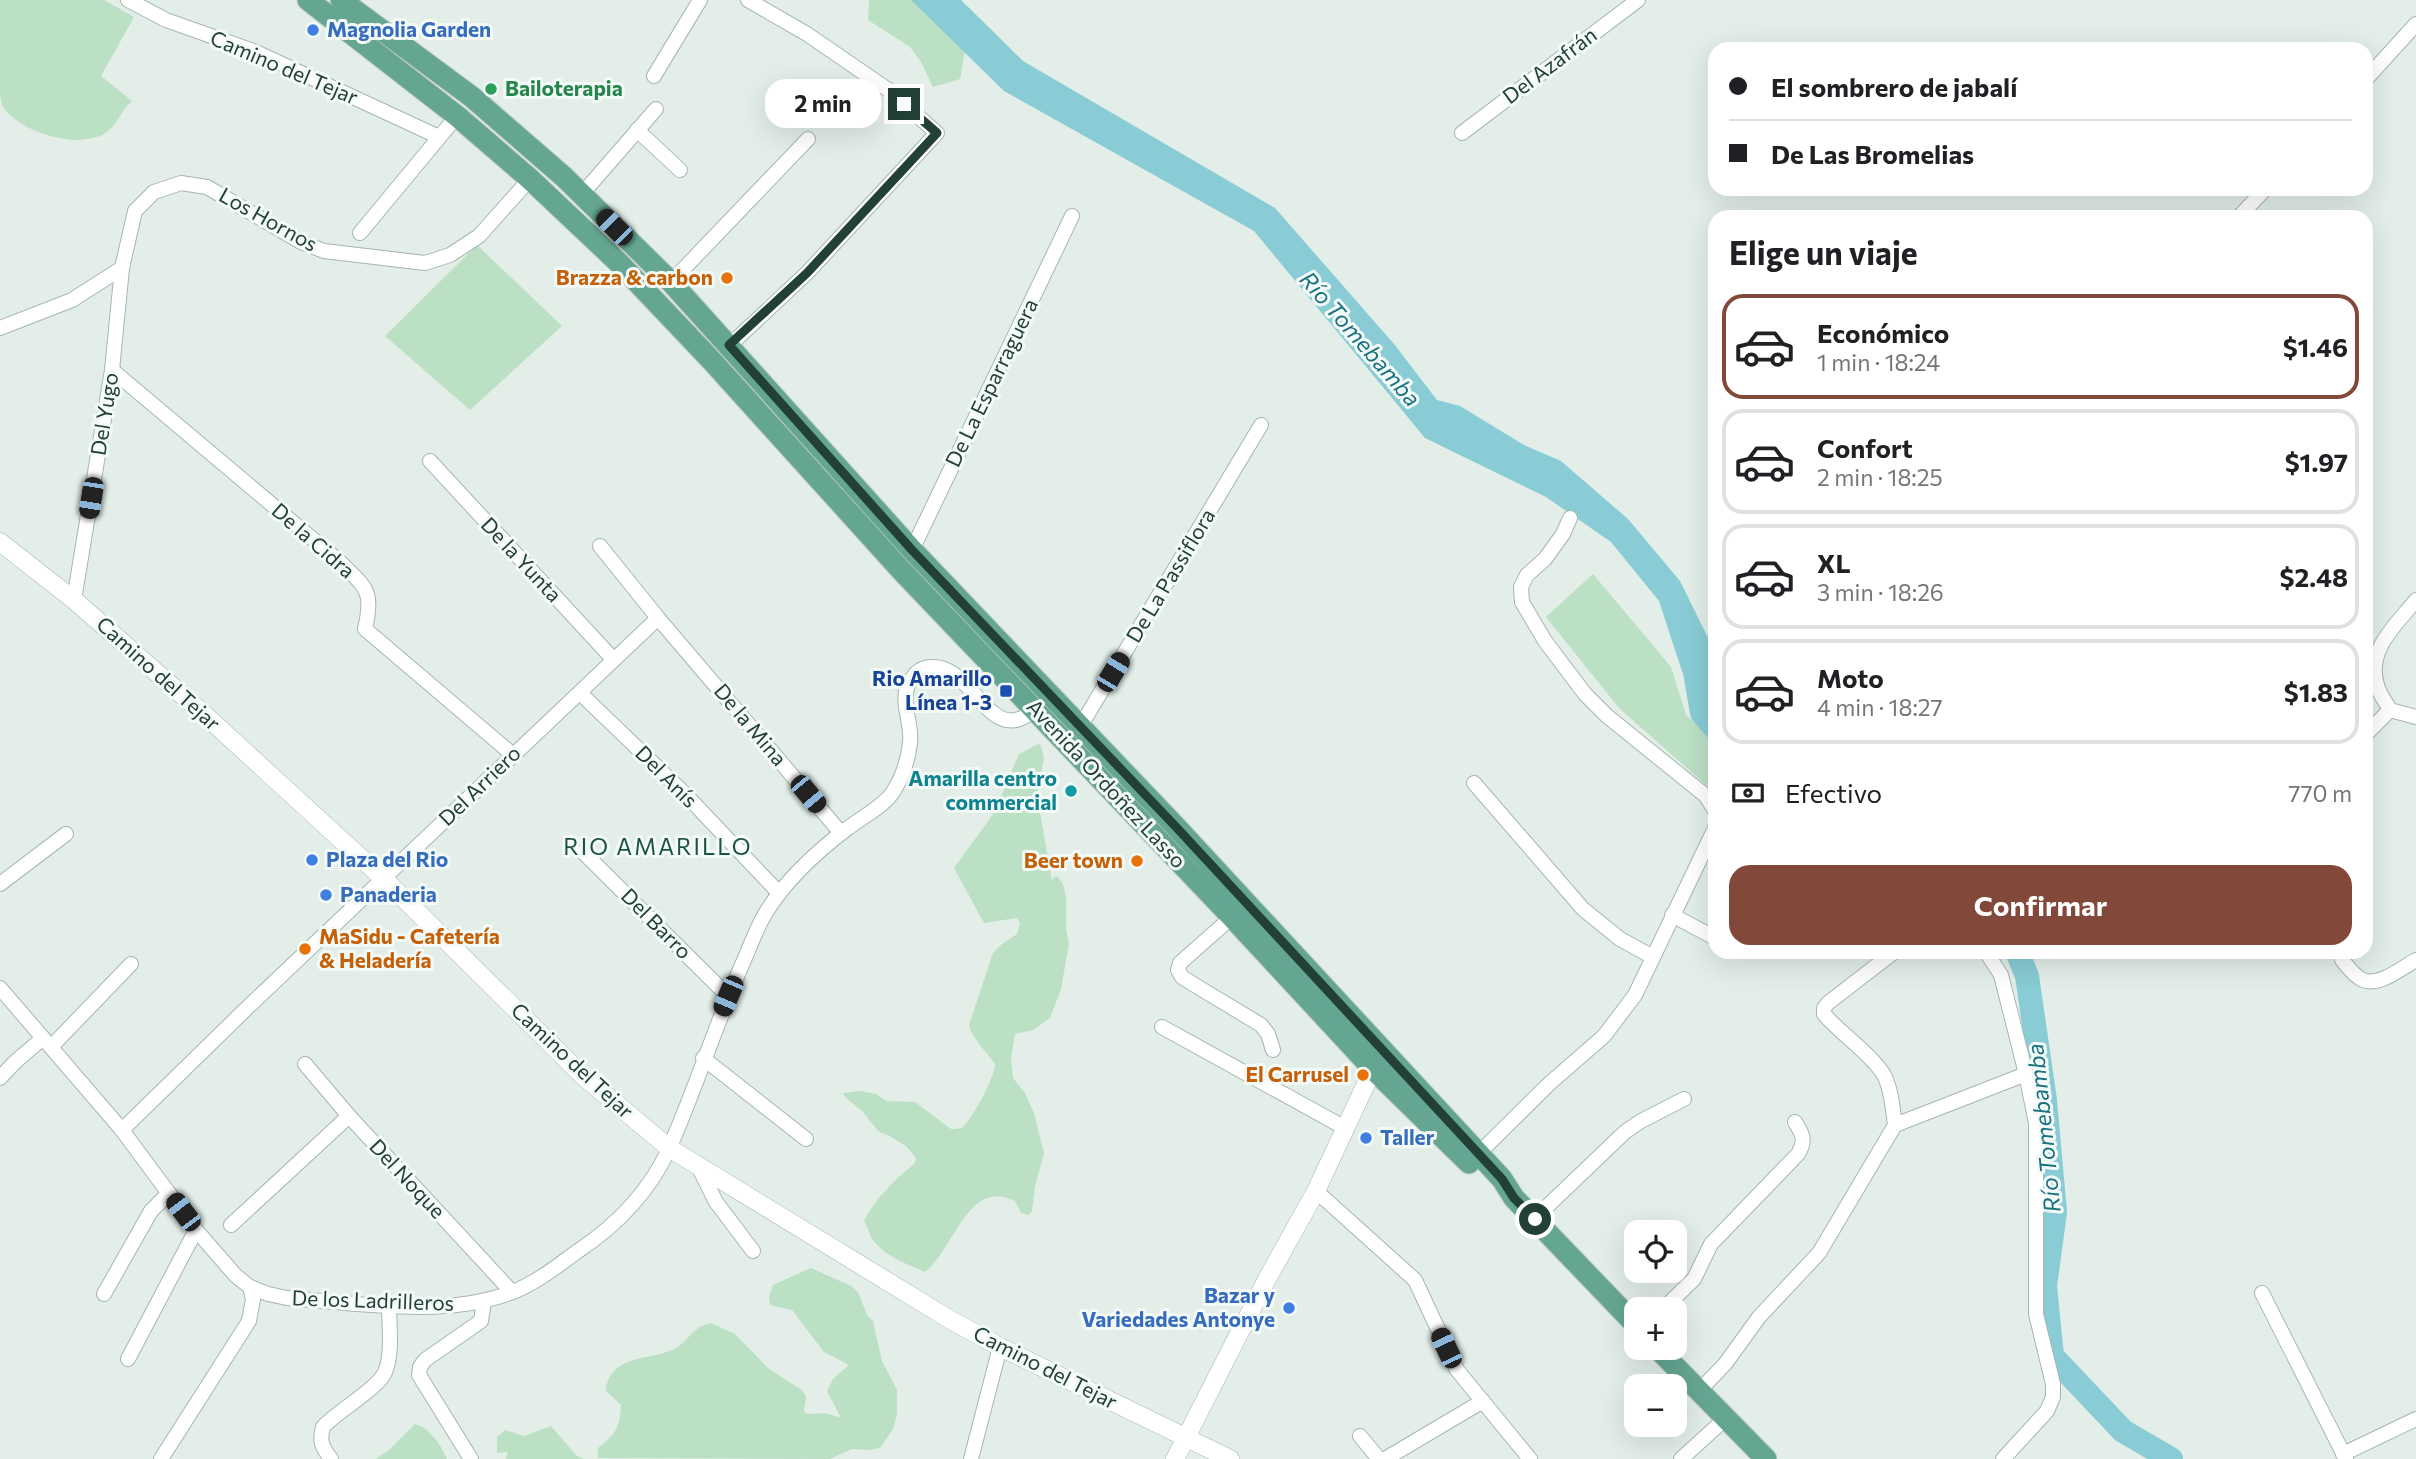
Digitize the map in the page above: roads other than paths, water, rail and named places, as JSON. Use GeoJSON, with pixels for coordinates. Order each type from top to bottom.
{"type":"FeatureCollection","features":[{"type":"Feature","properties":{"kind":"main road","name":"Avenida Ordoñez Lasso"},"geometry":{"type":"LineString","coordinates":[[308,0],[457,116],[530,179],[654,299],[901,570],[1231,917],[1380,1061],[1474,1158],[1502,1179],[1514,1198],[1624,1312]]}},
{"type":"Feature","properties":{"kind":"main road","name":"Avenida Ordoñez Lasso"},"geometry":{"type":"LineString","coordinates":[[341,0],[472,97],[582,194],[671,282],[912,550],[1177,828],[1380,1061]]}},
{"type":"Feature","properties":{"kind":"main road"},"geometry":{"type":"LineString","coordinates":[[1669,1360],[1766,1459]]}},
{"type":"Feature","properties":{"kind":"street","name":"Camino del Tejar"},"geometry":{"type":"LineString","coordinates":[[128,0],[166,20],[256,52],[439,137]]}},
{"type":"Feature","properties":{"kind":"street"},"geometry":{"type":"LineString","coordinates":[[654,76],[700,0]]}},
{"type":"Feature","properties":{"kind":"street"},"geometry":{"type":"LineString","coordinates":[[729,345],[807,273],[937,133],[887,89],[807,34],[748,0]]}},
{"type":"Feature","properties":{"kind":"street","name":"Del Azafrán"},"geometry":{"type":"LineString","coordinates":[[1462,133],[1638,0]]}},
{"type":"Feature","properties":{"kind":"street"},"geometry":{"type":"LineString","coordinates":[[2373,71],[2416,24]]}},
{"type":"Feature","properties":{"kind":"street"},"geometry":{"type":"LineString","coordinates":[[582,194],[656,109]]}},
{"type":"Feature","properties":{"kind":"street"},"geometry":{"type":"LineString","coordinates":[[360,233],[457,116]]}},
{"type":"Feature","properties":{"kind":"street"},"geometry":{"type":"LineString","coordinates":[[637,131],[680,170]]}},
{"type":"Feature","properties":{"kind":"street"},"geometry":{"type":"LineString","coordinates":[[671,282],[808,139]]}},
{"type":"Feature","properties":{"kind":"street"},"geometry":{"type":"LineString","coordinates":[[530,179],[545,161]]}},
{"type":"Feature","properties":{"kind":"street","name":"Los Hornos"},"geometry":{"type":"LineString","coordinates":[[122,268],[135,211],[154,192],[181,183],[207,187],[301,242],[324,251],[425,263],[450,255],[480,236],[530,179]]}},
{"type":"Feature","properties":{"kind":"street"},"geometry":{"type":"LineString","coordinates":[[2246,210],[2258,196]]}},
{"type":"Feature","properties":{"kind":"street","name":"De La Esparraguera"},"geometry":{"type":"LineString","coordinates":[[912,550],[1072,216]]}},
{"type":"Feature","properties":{"kind":"street"},"geometry":{"type":"LineString","coordinates":[[0,328],[72,300],[122,268]]}},
{"type":"Feature","properties":{"kind":"street","name":"Del Yugo"},"geometry":{"type":"LineString","coordinates":[[74,600],[112,370],[122,268]]}},
{"type":"Feature","properties":{"kind":"street","name":"De la Cidra"},"geometry":{"type":"LineString","coordinates":[[112,370],[340,562],[366,588],[370,606],[365,629],[513,755]]}},
{"type":"Feature","properties":{"kind":"street","name":"De La Passiflora"},"geometry":{"type":"LineString","coordinates":[[1080,727],[1261,425]]}},
{"type":"Feature","properties":{"kind":"street","name":"De la Yunta"},"geometry":{"type":"LineString","coordinates":[[430,461],[613,659]]}},
{"type":"Feature","properties":{"kind":"street"},"geometry":{"type":"LineString","coordinates":[[1570,518],[1563,534],[1545,559],[1527,575],[1521,587],[1522,602],[1545,641],[1585,694],[1607,716],[1708,799]]}},
{"type":"Feature","properties":{"kind":"street","name":"Camino del Tejar"},"geometry":{"type":"LineString","coordinates":[[0,542],[74,600],[206,716],[384,879],[583,1076],[669,1148],[949,1319],[1000,1347],[1230,1459]]}},
{"type":"Feature","properties":{"kind":"street","name":"De la Mina"},"geometry":{"type":"LineString","coordinates":[[600,547],[841,833]]}},
{"type":"Feature","properties":{"kind":"street"},"geometry":{"type":"LineString","coordinates":[[2416,600],[2380,644],[2375,664],[2377,685],[2390,710],[2416,718]]}},
{"type":"Feature","properties":{"kind":"street","name":"Del Arriero"},"geometry":{"type":"LineString","coordinates":[[122,1130],[658,618]]}},
{"type":"Feature","properties":{"kind":"street","name":"De los Ladrilleros"},"geometry":{"type":"LineString","coordinates":[[0,988],[122,1130],[197,1230],[236,1276],[250,1287],[286,1298],[389,1305],[433,1307],[484,1301],[535,1281],[591,1243],[626,1213],[653,1181],[669,1148],[728,996],[763,918],[779,893],[808,861],[892,794],[904,770],[911,741],[905,701],[906,687],[913,676],[922,668],[936,666],[954,674],[996,715],[1006,721],[1026,718],[1035,709]]}},
{"type":"Feature","properties":{"kind":"street","name":"Del Anís"},"geometry":{"type":"LineString","coordinates":[[580,693],[684,793],[779,893]]}},
{"type":"Feature","properties":{"kind":"street"},"geometry":{"type":"LineString","coordinates":[[2373,727],[2390,710]]}},
{"type":"Feature","properties":{"kind":"street"},"geometry":{"type":"LineString","coordinates":[[1474,783],[1583,909],[1620,939],[1653,957]]}},
{"type":"Feature","properties":{"kind":"street"},"geometry":{"type":"LineString","coordinates":[[0,884],[66,834]]}},
{"type":"Feature","properties":{"kind":"street"},"geometry":{"type":"LineString","coordinates":[[1474,1158],[1550,1083],[1604,1036],[1635,995],[1708,842]]}},
{"type":"Feature","properties":{"kind":"street","name":"Del Barro"},"geometry":{"type":"LineString","coordinates":[[583,852],[728,996]]}},
{"type":"Feature","properties":{"kind":"street"},"geometry":{"type":"LineString","coordinates":[[1672,915],[1708,934]]}},
{"type":"Feature","properties":{"kind":"street"},"geometry":{"type":"LineString","coordinates":[[1231,917],[1180,963],[1178,970],[1182,977],[1261,1025],[1268,1034],[1273,1050]]}},
{"type":"Feature","properties":{"kind":"street"},"geometry":{"type":"LineString","coordinates":[[1885,959],[1828,1003],[1824,1014],[1880,1069],[1887,1080],[1895,1125]]}},
{"type":"Feature","properties":{"kind":"street"},"geometry":{"type":"LineString","coordinates":[[1991,959],[2001,975],[2036,1123],[2036,1314],[2053,1384],[2053,1397],[2047,1410],[2003,1459]]}},
{"type":"Feature","properties":{"kind":"street"},"geometry":{"type":"LineString","coordinates":[[2342,960],[2363,980],[2372,982],[2416,960]]}},
{"type":"Feature","properties":{"kind":"street"},"geometry":{"type":"LineString","coordinates":[[0,1078],[15,1062],[47,1043],[131,964]]}},
{"type":"Feature","properties":{"kind":"street"},"geometry":{"type":"LineString","coordinates":[[1162,1027],[1347,1129]]}},
{"type":"Feature","properties":{"kind":"street"},"geometry":{"type":"LineString","coordinates":[[703,1058],[806,1139]]}},
{"type":"Feature","properties":{"kind":"street"},"geometry":{"type":"LineString","coordinates":[[1175,1459],[1267,1279],[1316,1191],[1380,1061]]}},
{"type":"Feature","properties":{"kind":"street","name":"Del Noque"},"geometry":{"type":"LineString","coordinates":[[305,1064],[349,1116],[512,1292]]}},
{"type":"Feature","properties":{"kind":"street"},"geometry":{"type":"LineString","coordinates":[[1699,1391],[1725,1364],[1759,1317],[1819,1253],[1895,1125],[2026,1074]]}},
{"type":"Feature","properties":{"kind":"street"},"geometry":{"type":"LineString","coordinates":[[1535,1219],[1625,1132],[1684,1099]]}},
{"type":"Feature","properties":{"kind":"street"},"geometry":{"type":"LineString","coordinates":[[231,1225],[349,1116]]}},
{"type":"Feature","properties":{"kind":"street"},"geometry":{"type":"LineString","coordinates":[[1675,1297],[1694,1279],[1711,1244],[1798,1154],[1803,1146],[1804,1136],[1795,1122]]}},
{"type":"Feature","properties":{"kind":"street"},"geometry":{"type":"LineString","coordinates":[[698,1166],[716,1202],[753,1251]]}},
{"type":"Feature","properties":{"kind":"street"},"geometry":{"type":"LineString","coordinates":[[1316,1191],[1415,1280],[1457,1370],[1530,1459]]}},
{"type":"Feature","properties":{"kind":"street"},"geometry":{"type":"LineString","coordinates":[[104,1294],[151,1211],[169,1193]]}},
{"type":"Feature","properties":{"kind":"street"},"geometry":{"type":"LineString","coordinates":[[128,1359],[197,1230]]}},
{"type":"Feature","properties":{"kind":"street"},"geometry":{"type":"LineString","coordinates":[[161,1459],[249,1321],[253,1299],[250,1287]]}},
{"type":"Feature","properties":{"kind":"street"},"geometry":{"type":"LineString","coordinates":[[2262,1293],[2344,1457],[2416,1419]]}},
{"type":"Feature","properties":{"kind":"street"},"geometry":{"type":"LineString","coordinates":[[471,1459],[419,1375],[425,1360],[481,1321],[484,1301]]}},
{"type":"Feature","properties":{"kind":"street"},"geometry":{"type":"LineString","coordinates":[[331,1459],[321,1446],[323,1427],[379,1382],[385,1372],[388,1358],[389,1305]]}},
{"type":"Feature","properties":{"kind":"street"},"geometry":{"type":"LineString","coordinates":[[971,1459],[1000,1347]]}},
{"type":"Feature","properties":{"kind":"street"},"geometry":{"type":"LineString","coordinates":[[1360,1436],[1389,1458],[1483,1401]]}},
{"type":"Feature","properties":{"kind":"street"},"geometry":{"type":"LineString","coordinates":[[1681,1459],[1726,1418]]}},
{"type":"Feature","properties":{"kind":"water"},"geometry":{"type":"Polygon","coordinates":[[[911,0],[961,0],[1023,61],[1275,208],[1394,344],[1437,400],[1460,406],[1524,445],[1561,461],[1628,519],[1680,581],[1708,638],[1708,710],[1696,714],[1659,601],[1611,542],[1546,497],[1425,438],[1254,231],[1004,91],[911,0]]]}},
{"type":"Feature","properties":{"kind":"waterway","name":"Río Tomebamba"},"geometry":{"type":"LineString","coordinates":[[1696,678],[1702,713],[1708,720]]}},
{"type":"Feature","properties":{"kind":"waterway","name":"Río Tomebamba"},"geometry":{"type":"LineString","coordinates":[[2020,959],[2027,976],[2045,1100],[2055,1212],[2045,1286],[2052,1356],[2123,1431],[2171,1459]]}},
{"type":"Feature","properties":{"kind":"place","name":"Magnolia Garden"},"geometry":{"type":"Point","coordinates":[313,30]}},
{"type":"Feature","properties":{"kind":"place","name":"Bailoterapia"},"geometry":{"type":"Point","coordinates":[491,89]}},
{"type":"Feature","properties":{"kind":"place","name":"Brazza & carbon"},"geometry":{"type":"Point","coordinates":[727,278]}},
{"type":"Feature","properties":{"kind":"place","name":"Rio Amarillo Línea 1-3"},"geometry":{"type":"Point","coordinates":[1006,691]}},
{"type":"Feature","properties":{"kind":"place","name":"Amarilla centro commercial"},"geometry":{"type":"Point","coordinates":[1071,791]}},
{"type":"Feature","properties":{"kind":"place","name":"Plaza del Rio"},"geometry":{"type":"Point","coordinates":[312,860]}},
{"type":"Feature","properties":{"kind":"place","name":"Beer town"},"geometry":{"type":"Point","coordinates":[1137,861]}},
{"type":"Feature","properties":{"kind":"place","name":"Panaderia"},"geometry":{"type":"Point","coordinates":[326,895]}},
{"type":"Feature","properties":{"kind":"place","name":"MaSidu - Cafetería & Heladería"},"geometry":{"type":"Point","coordinates":[305,949]}},
{"type":"Feature","properties":{"kind":"place","name":"El Carrusel"},"geometry":{"type":"Point","coordinates":[1363,1075]}},
{"type":"Feature","properties":{"kind":"place","name":"Taller"},"geometry":{"type":"Point","coordinates":[1366,1138]}},
{"type":"Feature","properties":{"kind":"place","name":"Bazar y Variedades Antonye"},"geometry":{"type":"Point","coordinates":[1289,1308]}},
{"type":"Feature","properties":{"kind":"district","name":"RIO AMARILLO"},"geometry":{"type":"Point","coordinates":[658,847]}}]}
